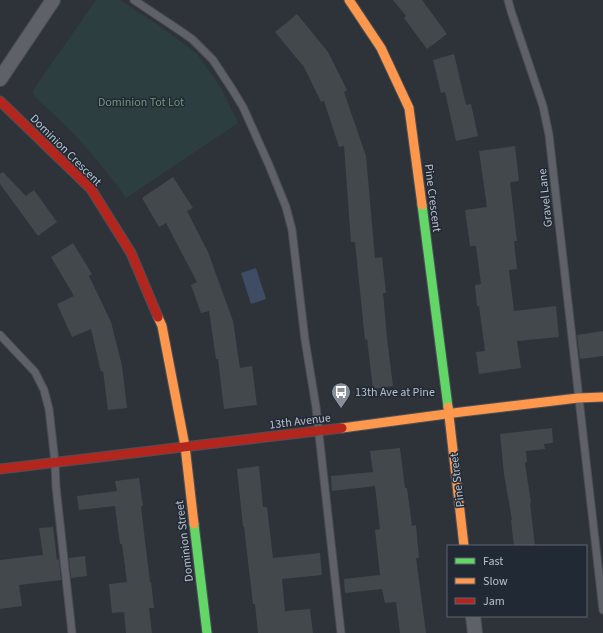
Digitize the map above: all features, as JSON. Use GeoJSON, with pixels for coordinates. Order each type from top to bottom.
{"type":"FeatureCollection","features":[{"type":"Feature","properties":{"kind":"street"},"geometry":{"type":"LineString","coordinates":[[0,79],[53,0]]}},
{"type":"Feature","properties":{"kind":"street","name":"Pine Crescent"},"geometry":{"type":"LineString","coordinates":[[349,0],[381,48],[409,108],[449,414]]}},
{"type":"Feature","properties":{"kind":"street","name":"Dominion Crescent"},"geometry":{"type":"LineString","coordinates":[[0,101],[91,189],[131,253],[162,326],[185,446]]}},
{"type":"Feature","properties":{"kind":"street","name":"13th Avenue"},"geometry":{"type":"LineString","coordinates":[[0,469],[578,398],[603,397]]}},
{"type":"Feature","properties":{"kind":"street","name":"Pine Street"},"geometry":{"type":"LineString","coordinates":[[449,414],[464,545]]}},
{"type":"Feature","properties":{"kind":"street","name":"Dominion Street"},"geometry":{"type":"LineString","coordinates":[[185,446],[207,633]]}},
{"type":"Feature","properties":{"kind":"street"},"geometry":{"type":"LineString","coordinates":[[473,617],[475,633]]}},
{"type":"Feature","properties":{"kind":"lane"},"geometry":{"type":"LineString","coordinates":[[134,0],[179,30],[213,60],[243,107],[286,207],[292,230],[305,340],[316,407],[341,633]]}},
{"type":"Feature","properties":{"kind":"lane","name":"Gravel Lane"},"geometry":{"type":"LineString","coordinates":[[508,0],[543,106],[549,135],[603,610]]}},
{"type":"Feature","properties":{"kind":"lane"},"geometry":{"type":"LineString","coordinates":[[0,335],[35,372],[44,390],[49,409],[57,501],[72,633]]}},
{"type":"Feature","properties":{"kind":"green space","name":"Dominion Tot Lot"},"geometry":{"type":"Polygon","coordinates":[[[96,0],[120,0],[161,27],[197,54],[221,88],[238,123],[126,198],[106,170],[84,144],[35,97],[33,93],[34,89],[96,0]]]}},
{"type":"Feature","properties":{"kind":"water"},"geometry":{"type":"Polygon","coordinates":[[[256,268],[266,299],[251,304],[241,273],[256,268]]]}},
{"type":"Feature","properties":{"kind":"building"},"geometry":{"type":"Polygon","coordinates":[[[393,0],[422,0],[447,34],[427,49],[404,18],[406,16],[393,0]]]}},
{"type":"Feature","properties":{"kind":"building"},"geometry":{"type":"Polygon","coordinates":[[[297,14],[328,52],[347,90],[344,92],[366,156],[375,258],[382,257],[386,293],[383,293],[393,386],[373,389],[367,339],[365,340],[355,242],[351,242],[344,146],[339,147],[324,101],[321,102],[304,67],[275,32],[297,14]]]}},
{"type":"Feature","properties":{"kind":"building"},"geometry":{"type":"Polygon","coordinates":[[[454,54],[466,105],[471,104],[478,136],[456,141],[445,92],[441,93],[433,60],[454,54]]]}},
{"type":"Feature","properties":{"kind":"building"},"geometry":{"type":"Polygon","coordinates":[[[515,146],[519,181],[510,182],[517,241],[514,241],[517,269],[509,270],[514,311],[556,306],[559,337],[517,341],[521,368],[479,374],[476,352],[485,351],[475,285],[481,284],[476,246],[470,246],[465,210],[487,207],[479,151],[515,146]]]}},
{"type":"Feature","properties":{"kind":"building"},"geometry":{"type":"Polygon","coordinates":[[[3,172],[26,196],[34,190],[57,222],[38,236],[0,184],[0,174],[3,172]]]}},
{"type":"Feature","properties":{"kind":"building"},"geometry":{"type":"Polygon","coordinates":[[[173,177],[193,208],[187,211],[208,252],[233,321],[240,368],[252,366],[257,405],[224,409],[218,359],[216,359],[209,311],[201,313],[191,285],[197,282],[166,223],[159,227],[142,198],[173,177]]]}},
{"type":"Feature","properties":{"kind":"building"},"geometry":{"type":"Polygon","coordinates":[[[73,243],[92,274],[89,276],[111,322],[122,366],[127,408],[108,410],[103,371],[101,372],[91,329],[72,337],[57,304],[74,296],[51,257],[73,243]]]}},
{"type":"Feature","properties":{"kind":"building"},"geometry":{"type":"Polygon","coordinates":[[[603,331],[603,356],[580,359],[577,335],[603,331]]]}},
{"type":"Feature","properties":{"kind":"building"},"geometry":{"type":"Polygon","coordinates":[[[552,428],[553,443],[544,444],[545,449],[526,451],[527,462],[525,463],[535,545],[514,545],[512,520],[504,474],[500,434],[552,428]]]}},
{"type":"Feature","properties":{"kind":"building"},"geometry":{"type":"Polygon","coordinates":[[[400,448],[412,526],[416,525],[419,558],[416,558],[426,633],[400,633],[396,602],[385,603],[382,589],[345,593],[344,579],[380,575],[375,530],[380,529],[375,486],[332,491],[331,476],[373,472],[370,451],[400,448]]]}},
{"type":"Feature","properties":{"kind":"building"},"geometry":{"type":"Polygon","coordinates":[[[259,466],[263,507],[267,507],[273,558],[320,553],[322,575],[282,579],[285,611],[310,609],[313,633],[258,633],[243,527],[237,469],[259,466]]]}},
{"type":"Feature","properties":{"kind":"building"},"geometry":{"type":"Polygon","coordinates":[[[139,478],[143,506],[141,506],[145,541],[154,608],[149,608],[152,633],[126,633],[124,612],[112,613],[109,584],[127,582],[115,506],[79,510],[77,496],[117,491],[115,481],[139,478]]]}},
{"type":"Feature","properties":{"kind":"building"},"geometry":{"type":"Polygon","coordinates":[[[53,527],[61,580],[19,585],[22,606],[0,609],[0,560],[43,555],[39,528],[53,527]]]}},
{"type":"Feature","properties":{"kind":"building"},"geometry":{"type":"Polygon","coordinates":[[[85,556],[87,576],[71,578],[69,558],[85,556]]]}},
{"type":"Feature","properties":{"kind":"traffic: fast"},"geometry":{"type":"LineString","coordinates":[[422,205],[448,407]]}},
{"type":"Feature","properties":{"kind":"traffic: fast"},"geometry":{"type":"LineString","coordinates":[[194,524],[207,633]]}},
{"type":"Feature","properties":{"kind":"traffic: slow"},"geometry":{"type":"LineString","coordinates":[[349,0],[381,48],[409,108],[422,205]]}},
{"type":"Feature","properties":{"kind":"traffic: slow"},"geometry":{"type":"LineString","coordinates":[[158,317],[162,326],[185,446],[194,524]]}},
{"type":"Feature","properties":{"kind":"traffic: slow"},"geometry":{"type":"LineString","coordinates":[[342,428],[578,398],[603,397]]}},
{"type":"Feature","properties":{"kind":"traffic: slow"},"geometry":{"type":"LineString","coordinates":[[448,407],[464,545]]}},
{"type":"Feature","properties":{"kind":"traffic: jam"},"geometry":{"type":"LineString","coordinates":[[0,101],[91,189],[131,253],[158,317]]}},
{"type":"Feature","properties":{"kind":"traffic: jam"},"geometry":{"type":"LineString","coordinates":[[0,469],[342,428]]}},
{"type":"Feature","properties":{"kind":"place","name":"13th Ave at Pine"},"geometry":{"type":"Point","coordinates":[341,409]}}]}
